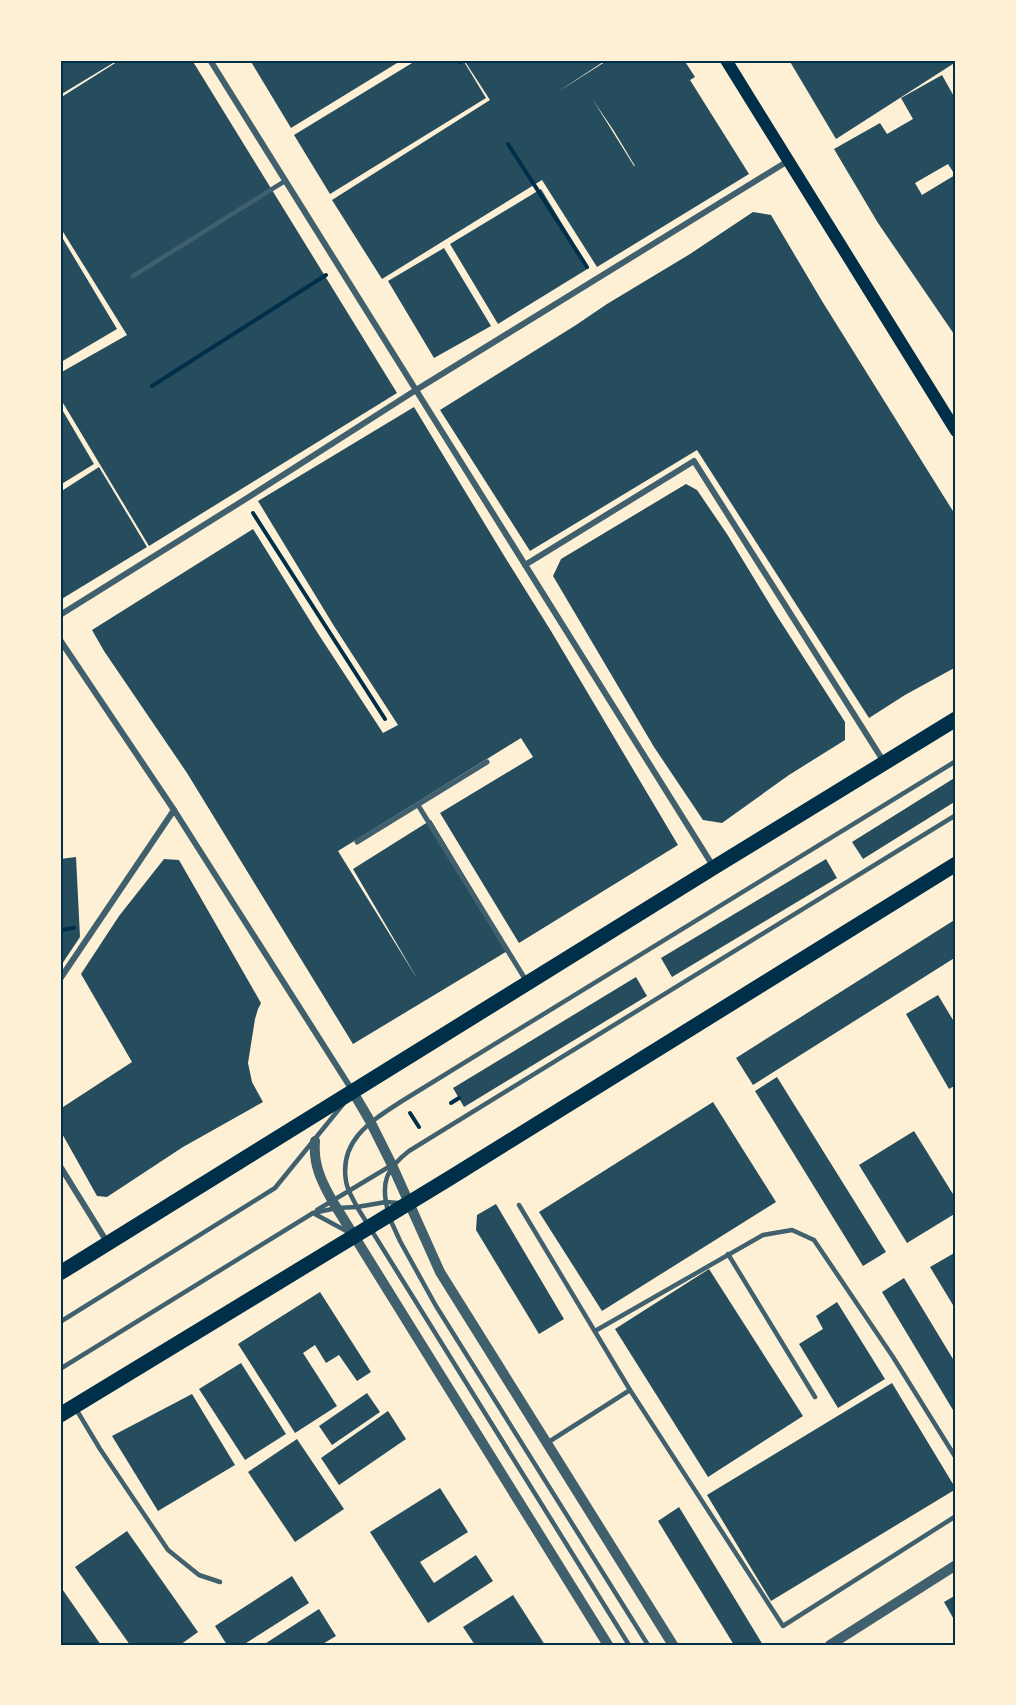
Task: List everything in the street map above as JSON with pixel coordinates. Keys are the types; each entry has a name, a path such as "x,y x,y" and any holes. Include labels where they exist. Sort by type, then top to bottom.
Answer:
{"main road":[{"path":"726,60 956,431"},
{"path":"60,1274 956,719"},
{"path":"60,1415 368,1226 388,1209 409,1203 956,864"}],"street":[{"path":"210,60 713,868"},
{"path":"60,615 416,390 789,161"},
{"path":"525,565 694,461 884,763"},
{"path":"60,640 174,810 353,1092 392,1165 440,1272 673,1645"},
{"path":"357,842 487,762"},
{"path":"418,805 528,984"},
{"path":"60,979 174,810"},
{"path":"315,1141 315,1164 335,1205 608,1645"},
{"path":"60,1166 108,1244"},
{"path":"830,1645 956,1565"}],"lane":[{"path":"133,276 285,181"},
{"path":"628,1645 357,1207 346,1182 349,1149 370,1121 956,761"},
{"path":"60,1369 312,1213 335,1205 349,1192 392,1165 426,1139 956,815"},
{"path":"60,1322 274,1188 353,1092"},
{"path":"392,1165 387,1175 385,1190 396,1234 431,1296 648,1645"},
{"path":"335,1205 388,1209"},
{"path":"519,1205 630,1390 783,1626 956,1516"},
{"path":"312,1213 353,1235"},
{"path":"595,1331 763,1235 792,1230 814,1240 893,1357 956,1458"},
{"path":"728,1254 815,1397"},
{"path":"547,1443 630,1390"},
{"path":"74,1406 168,1550 200,1575 220,1582"}],"path":[{"path":"508,144 595,280"},
{"path":"152,386 339,267"},
{"path":"244,500 385,719"},
{"path":"409,1112 424,1135"}],"building":[{"path":"60,60 118,60 60,95"},
{"path":"120,60 192,60 397,393 149,546 60,398 60,373 127,335 60,227 60,98"},
{"path":"250,60 402,60 291,128"},
{"path":"417,60 463,60 486,98 330,194 294,135"},
{"path":"464,60 606,60 556,93 608,60 684,60 695,77 690,80 749,174 597,267 542,180 382,279 332,200 490,100","holes":["593,100 614,131 635,166"]},
{"path":"789,60 956,60 956,62 836,139"},
{"path":"942,75 956,100 956,337 878,223 834,149 880,123 887,134 913,119 901,98","holes":["948,164 955,175 922,195 915,183"]},
{"path":"541,189 589,268 498,324 450,244"},
{"path":"753,212 771,215 956,516 956,667 869,718 697,450 530,551 440,410 690,254"},
{"path":"60,234 117,329 61,362 60,360"},
{"path":"444,248 491,326 434,358 388,281"},
{"path":"60,406 94,464 60,485"},
{"path":"414,407 678,845 519,943 440,813 533,757 521,738 338,851 418,980 353,869 431,820 509,950 353,1044 187,773 92,630 253,529 383,733 398,725 334,626 258,501"},
{"path":"99,467 147,547 60,600 60,492"},
{"path":"686,484 697,490 727,534 845,722 845,740 789,775 722,823 703,820 654,747 553,576 561,559"},
{"path":"956,777 956,801 863,859 852,842"},
{"path":"76,857 80,937 60,967 60,859"},
{"path":"164,859 179,860 261,1003 255,1019 248,1063 252,1082 263,1102 183,1147 107,1197 97,1196 60,1130 60,1109 132,1062 81,974 119,916"},
{"path":"826,859 837,878 672,977 661,958"},
{"path":"956,919 956,957 753,1085 736,1058"},
{"path":"636,977 647,996 464,1107 453,1088"},
{"path":"938,995 956,1025 956,1085 949,1089 906,1014"},
{"path":"777,1077 886,1252 863,1266 755,1091"},
{"path":"713,1102 776,1202 602,1311 539,1212"},
{"path":"914,1131 956,1199 956,1213 907,1243 859,1165"},
{"path":"496,1204 564,1319 539,1334 476,1230 477,1215"},
{"path":"956,1252 956,1310 930,1267"},
{"path":"709,1269 803,1416 708,1477 615,1329"},
{"path":"904,1278 956,1364 956,1415 882,1292"},
{"path":"320,1292 371,1372 357,1381 339,1355 326,1363 315,1345 303,1353 337,1406 295,1433 238,1344"},
{"path":"837,1302 885,1379 838,1408 799,1344 823,1329 816,1316"},
{"path":"241,1363 286,1434 245,1460 199,1389"},
{"path":"892,1383 956,1489 771,1601 707,1495"},
{"path":"367,1393 380,1412 332,1445 319,1426"},
{"path":"192,1394 235,1465 158,1511 112,1436"},
{"path":"388,1411 406,1439 339,1485 321,1458"},
{"path":"297,1439 344,1509 295,1542 248,1472"},
{"path":"440,1488 468,1532 420,1562 434,1583 476,1555 493,1581 428,1623 370,1532"},
{"path":"679,1507 763,1645 734,1645 658,1521"},
{"path":"127,1531 198,1632 180,1645 130,1645 75,1567"},
{"path":"292,1576 309,1603 243,1645 227,1645 215,1626"},
{"path":"60,1586 101,1645 60,1645"},
{"path":"513,1595 545,1645 475,1645 463,1627"},
{"path":"956,1595 956,1623 944,1602"},
{"path":"319,1609 336,1636 321,1645 263,1645"}]}
